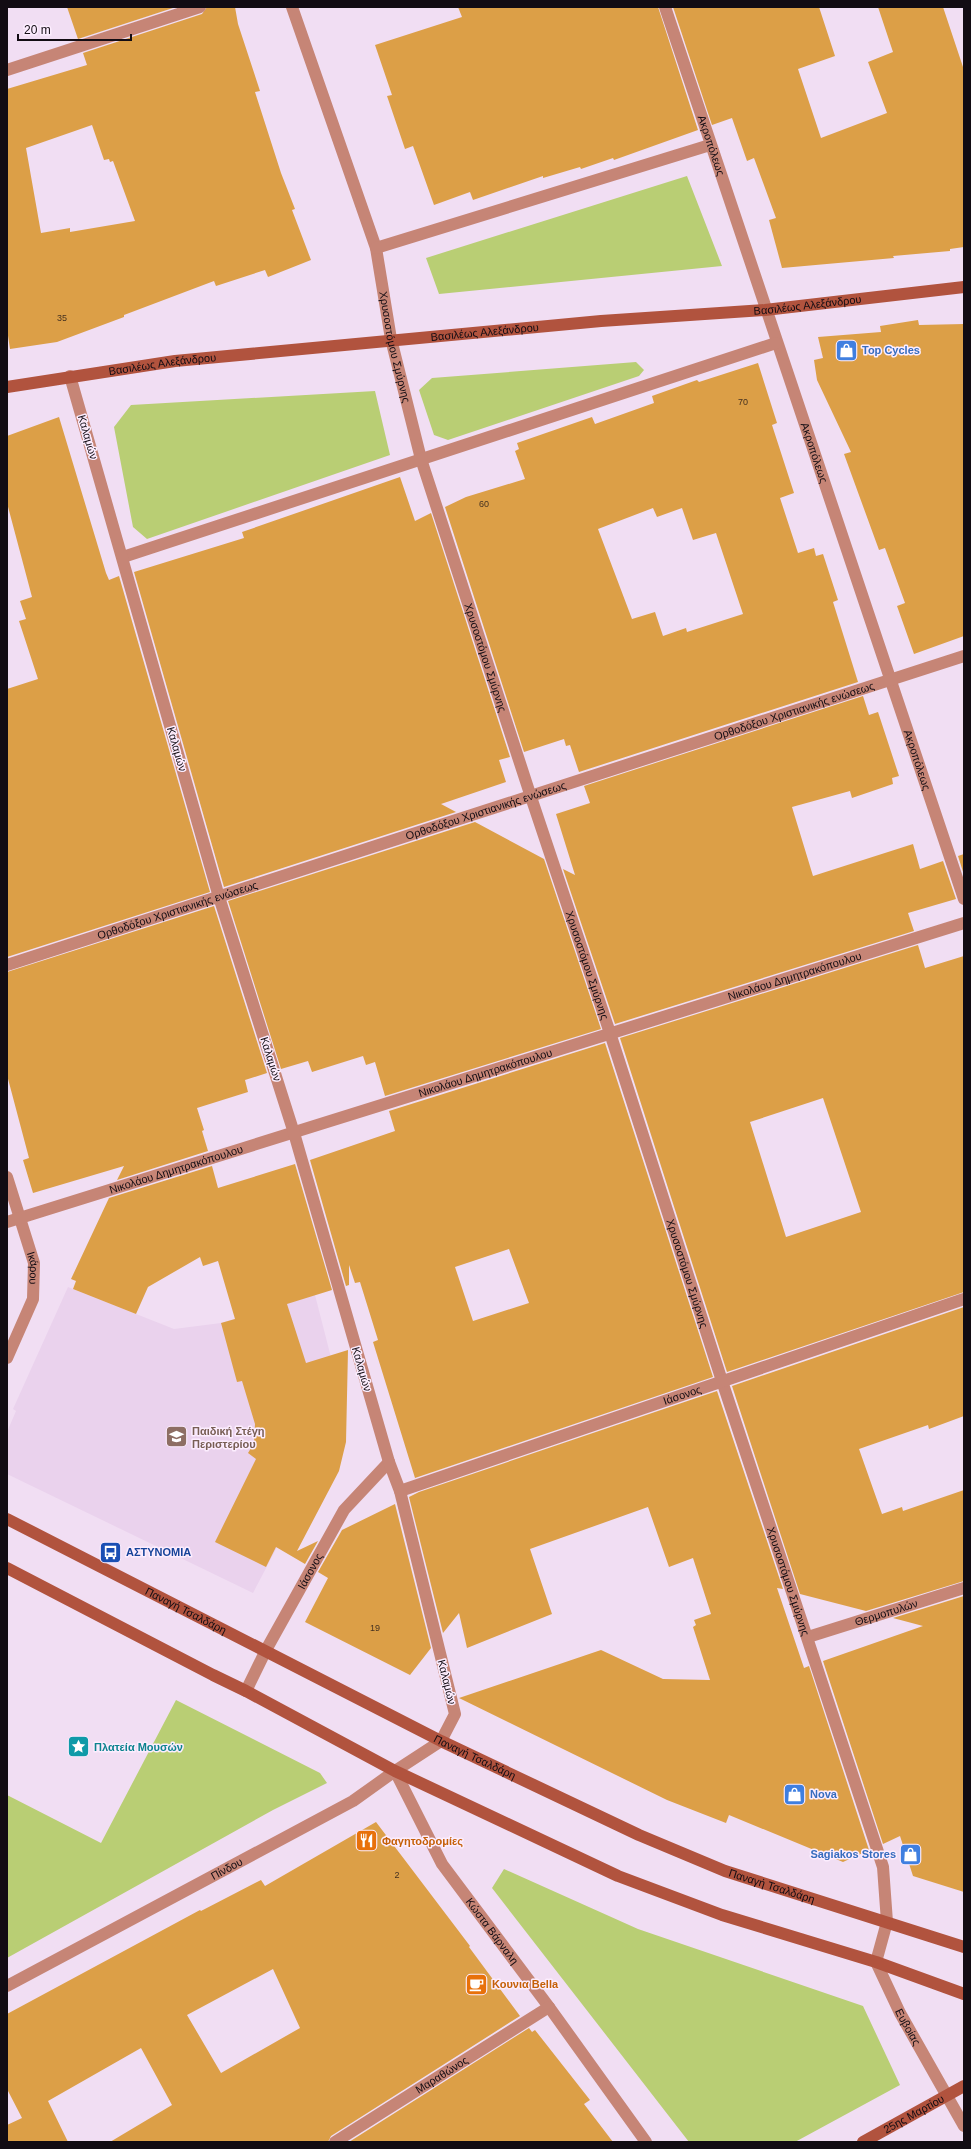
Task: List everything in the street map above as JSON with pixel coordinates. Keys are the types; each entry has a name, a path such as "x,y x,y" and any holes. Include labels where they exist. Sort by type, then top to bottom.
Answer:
{"main road":[{"name":"Βασιλέως Αλεξάνδρου","path":"7,387 70,376 175,361 602,321 765,310 964,287"},
{"name":"Παναγή Τσαλδάρη","path":"7,1519 266,1650 441,1741 679,1852 725,1871 964,1947"},
{"path":"7,1568 246,1691 395,1771 618,1876 722,1914 876,1962 964,1994"},
{"name":"25ης Μαρτίου","path":"863,2142 964,2086"}],"street":[{"path":"7,70 200,7"},
{"name":"Χρυσοστόμου Σμύρνης","path":"292,7 376,248 391,340 421,459 530,796 610,1033 722,1381 884,1867 887,1922"},
{"name":"Ακροπόλεως","path":"665,7 765,310 964,899"},
{"path":"376,248 710,145"},
{"path":"123,557 776,342"},
{"name":"Καλαμών","path":"70,376 219,897 294,1133 389,1462 400,1491 455,1714 441,1741"},
{"name":"Ορθοδόξου Χριστιανικής ενώσεως","path":"7,966 964,656"},
{"name":"Νικολάου Δημητρακόπουλου","path":"7,1222 964,923"},
{"name":"Ικάρου","path":"7,1177 34,1263 33,1299 7,1358"},
{"name":"Ιάσονος","path":"400,1491 964,1299"},
{"name":"Ιάσονος","path":"246,1691 266,1650 344,1510 389,1462"},
{"name":"Θερμοπυλών","path":"808,1637 964,1588"},
{"name":"Πίνδου","path":"7,1986 353,1801 441,1741"},
{"name":"Κώστα Βάρναλη","path":"395,1771 442,1864 549,2007 646,2142"},
{"path":"876,1962 887,1922"},
{"name":"Ευβοίας","path":"876,1962 900,2013 964,2126"},
{"name":"Μαραθώνος","path":"335,2142 549,2007"}],"shaded area":[{"name":"Παιδική Στέγη Περιστερίου","path":"68,1287 174,1329 221,1323 315,1295 346,1416 253,1593 7,1474 7,1432 16,1411 13,1409"}],"green space":[{"path":"687,176 722,266 439,294 426,258"},
{"path":"636,362 644,370 639,376 448,440 434,435 419,390 432,378"},
{"path":"375,391 390,455 147,539 133,527 114,427 131,405"},
{"path":"176,1700 320,1773 327,1783 273,1810 7,1958 7,1795 101,1843"},
{"path":"504,1869 638,1929 863,2006 900,2085 795,2142 689,2142 492,1888"}],"building":[{"path":"67,7 176,7 78,39"},
{"path":"207,7 235,7 238,24 260,91 255,92 281,173 295,209 292,210 311,260 268,277 265,270 216,286 214,281 57,342 10,349 7,329 7,89 87,65 83,53 202,14","holes":["92,125 104,160 109,159 110,162 113,161 135,221 70,232 70,228 41,233 26,148"]},
{"path":"458,7 658,7 698,130 614,160 613,158 581,169 580,167 543,178 543,176 473,200 470,192 434,205 413,146 405,149 387,96 392,95 375,45 462,17"},
{"path":"673,7 819,7 835,56 798,69 821,138 887,113 868,62 893,52 878,7 943,7 964,70 964,247 950,249 950,251 893,256 894,258 782,268 769,220 776,218 754,158 747,161 732,118 712,125"},
{"path":"918,320 919,325 964,324 964,636 914,654 897,606 905,603 885,548 879,550 844,454 851,452 817,380 814,360 823,358 818,337 881,332 880,326"},
{"path":"758,363 777,423 772,425 794,493 780,498 798,553 814,548 816,556 823,554 838,600 833,602 858,682 579,772 570,745 566,746 564,739 524,752 445,507 466,497 525,479 515,451 519,449 517,443 592,417 595,424 654,403 652,396 697,380 699,382","holes":["653,508 657,517 682,508 693,540 716,533 743,614 687,632 686,628 663,636 655,612 632,619 598,529"]},
{"path":"59,417 106,573 109,580 119,576 210,892 7,957 7,689 38,679 19,621 26,619 20,601 32,597 7,503 7,436"},
{"path":"400,477 415,521 431,513 510,757 499,760 506,782 441,804 456,812 224,887 134,572 244,538 242,532"},
{"path":"863,696 869,715 878,712 899,776 892,778 893,784 852,798 850,791 792,807 813,876 913,844 920,869 943,861 956,899 908,913 914,931 615,1024 563,869 575,875 556,814 590,803 584,786"},
{"path":"475,822 544,859 601,1029 385,1096 375,1062 366,1065 363,1056 312,1072 308,1061 281,1069 228,901"},
{"path":"964,854 964,875 958,856"},
{"path":"214,906 267,1073 245,1080 248,1092 197,1108 204,1130 202,1131 208,1151 117,1180 124,1166 33,1193 23,1160 29,1158 7,1075 7,972"},
{"path":"918,945 925,968 964,956 964,1292 727,1372 620,1038","holes":["823,1098 861,1212 786,1237 750,1122"]},
{"path":"605,1043 713,1377 415,1478 373,1342 378,1340 360,1282 355,1283 349,1265 349,1285 346,1286 310,1160 395,1131 389,1111","holes":["509,1249 529,1303 473,1321 455,1267"]},
{"path":"295,1164 332,1290 287,1304 306,1363 348,1350 346,1442 339,1471 297,1551 318,1541 305,1564 276,1547 266,1567 215,1542 256,1459 248,1453 254,1443 255,1424 242,1381 237,1382 221,1323 235,1319 218,1261 203,1266 200,1257 148,1287 136,1314 73,1289 76,1281 71,1279 109,1198 212,1166 218,1188"},
{"path":"964,1307 964,1416 929,1429 928,1425 859,1449 882,1514 902,1507 903,1511 964,1490 964,1581 866,1611 800,1594 732,1386"},
{"path":"717,1391 783,1589 777,1588 804,1668 809,1666 869,1850 843,1862 729,1815 726,1823 667,1800 459,1698 601,1650 663,1679 710,1680 693,1627 696,1625 694,1620 711,1614 693,1558 669,1567 648,1507 530,1549 552,1614 467,1648 459,1613 443,1633 409,1497 419,1492"},
{"path":"395,1504 431,1648 410,1675 305,1622 328,1578 318,1572 342,1530"},
{"path":"964,1596 964,1892 913,1876 900,1836 883,1844 823,1661 923,1626 893,1618"},
{"path":"376,1822 470,1946 469,1947 520,2016 331,2136 328,2142 110,2142 172,2105 141,2048 48,2101 68,2142 7,2142 7,2125 22,2118 7,2089 7,2014 200,1910 201,1911 261,1880 265,1886","holes":["273,1969 300,2028 221,2073 187,2015"]},
{"path":"529,2028 532,2032 535,2030 590,2100 584,2104 613,2142 349,2142"}],"place":[{"name":"Top Cycles","path":"847,350"},
{"name":"Παιδική Στέγη Περιστερίου","path":"176,1437"},
{"name":"ΑΣΤΥΝΟΜΙΑ","path":"111,1552"},
{"name":"Πλατεία Μουσών","path":"79,1747"},
{"name":"Nova","path":"795,1794"},
{"name":"Φαγητοδρομίες","path":"366,1841"},
{"name":"Sagiakos Stores","path":"911,1854"},
{"name":"Κουνια Bella","path":"476,1984"}]}
